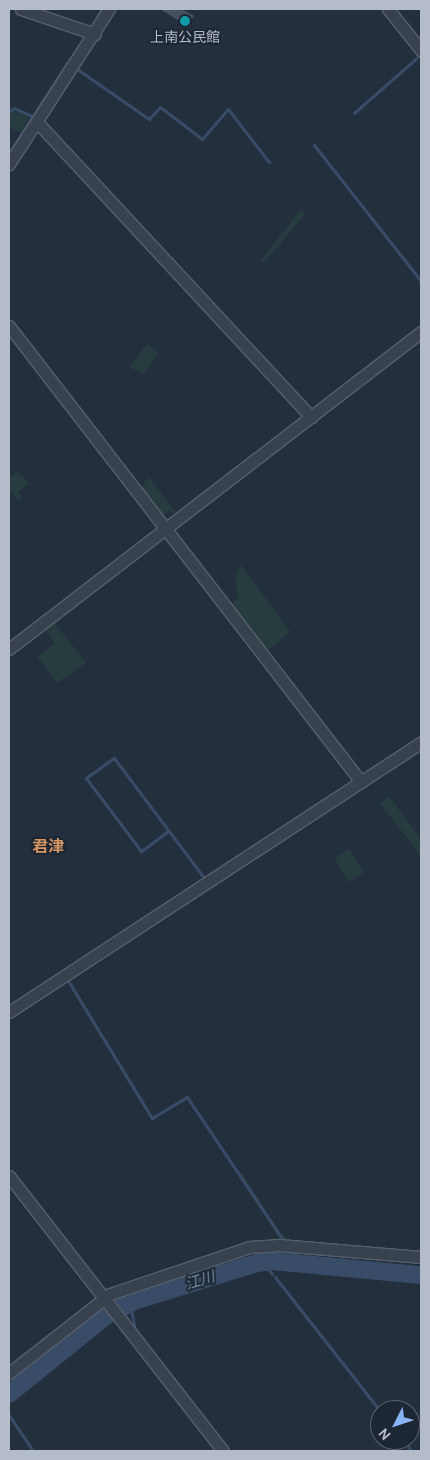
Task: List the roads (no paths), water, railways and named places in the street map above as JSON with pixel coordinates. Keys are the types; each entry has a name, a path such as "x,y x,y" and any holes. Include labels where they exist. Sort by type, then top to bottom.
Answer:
{"street":[{"path":"21,9 95,34"},
{"path":"9,164 95,34 109,9"},
{"path":"388,9 421,50"},
{"path":"37,122 309,414"},
{"path":"9,326 165,525 359,779"},
{"path":"9,649 309,414 421,332"},
{"path":"9,1012 359,779 421,742"},
{"path":"9,1176 223,1451"},
{"path":"9,1373 106,1300 129,1286 262,1244 421,1257"}],"waterway":[{"path":"98,15 102,9"},
{"path":"354,113 420,55"},
{"path":"9,153 67,63"},
{"path":"77,69 149,119 160,107 202,139 228,109 269,162"},
{"path":"9,111 14,108 32,116"},
{"path":"314,145 421,281"},
{"path":"168,831 141,851 86,778 114,758 204,878"},
{"path":"67,979 152,1118 187,1097 283,1240"},
{"path":"289,1250 299,1264"},
{"name":"江川","path":"9,1394 107,1315 134,1301 257,1263 272,1261 421,1275"},
{"path":"263,1262 272,1274"},
{"path":"275,1277 371,1400"},
{"path":"130,1304 135,1330"},
{"path":"9,1415 33,1451"}],"place":[{"name":"上南公民館","path":"185,21"}],"district":[{"name":"君津","path":"48,847"}]}
